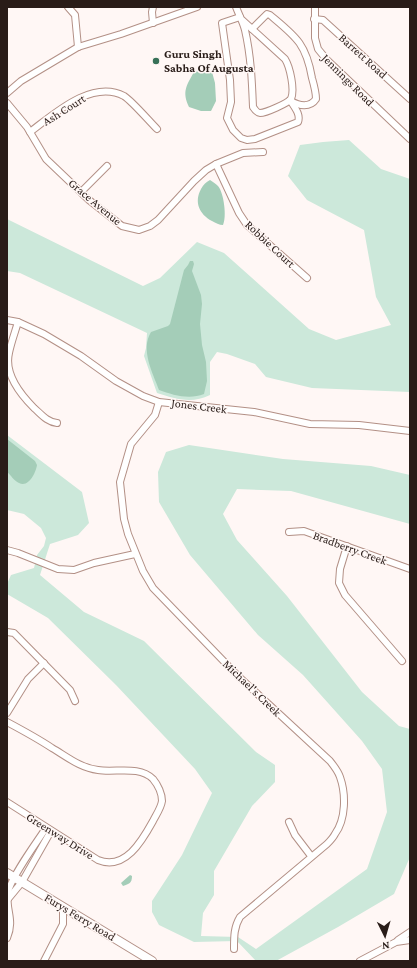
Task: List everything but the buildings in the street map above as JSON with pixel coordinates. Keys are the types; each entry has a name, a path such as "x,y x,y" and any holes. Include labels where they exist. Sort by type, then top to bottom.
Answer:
{"main road":[{"name":"Furys Ferry Road","path":"10,875 152,961"}],"street":[{"path":"68,7 75,15 78,47"},
{"path":"153,7 153,23"},
{"path":"7,93 21,81 78,47 197,7"},
{"path":"236,7 240,18 245,30 251,68 253,107 257,112 261,113 285,104 290,100 293,94 289,65 285,59 240,18"},
{"name":"Jennings Road","path":"315,7 315,38 318,49 327,60 410,139"},
{"path":"252,29 267,14 270,14 300,42 304,49 310,62 316,99 312,104 308,105 301,105 290,100"},
{"path":"240,18 222,23 230,80 231,102 227,118 230,126 241,138 247,140 255,139 298,122 300,118 290,100"},
{"name":"Barrett Road","path":"314,19 323,20 410,99"},
{"name":"Ash Court","path":"30,132 78,99 93,92 110,92 124,97 157,129"},
{"name":"Grace Avenue","path":"7,103 30,132 46,160 81,192 122,226 139,230 150,226 158,220 206,170 216,164 243,154 263,152"},
{"name":"Robbie Court","path":"216,164 239,213 247,224 307,278"},
{"path":"81,192 107,166"},
{"name":"Jones Creek","path":"7,320 18,322 44,334 69,348 116,381 159,402 254,412 310,424 359,425 410,431"},
{"path":"18,322 8,354 9,369 12,380 29,403 49,422 57,423"},
{"name":"Michael's Creek","path":"159,402 156,415 131,444 120,482 124,519 135,554 143,571 154,588 238,676 330,761 340,775 343,788 344,801 336,834 327,844 240,917 234,932 234,949"},
{"name":"Bradberry Creek","path":"289,532 304,531 410,570"},
{"path":"347,546 340,568 339,583 345,595 402,660"},
{"path":"7,550 58,569 74,570 94,563 135,554"},
{"path":"7,632 14,633 44,662 70,690 75,701"},
{"path":"7,713 28,679 44,662"},
{"name":"Greenway Drive","path":"7,722 25,731 81,765 97,770 138,771 145,774 152,779 161,794 162,802 160,809 145,836 132,853 119,861 104,863 49,830 7,802"},
{"path":"289,822 295,835 311,856"},
{"path":"7,938 11,927 8,906 10,875 49,830"},
{"path":"8,900 22,882 49,830"},
{"path":"44,961 62,924 63,907"},
{"path":"360,961 396,942 410,932"},
{"path":"396,942 410,940"}],"shaded area":[{"path":"202,70 212,72 215,83 216,101 211,111 201,111 189,107 185,93 187,85 194,72"},
{"path":"349,140 381,169 410,179 410,392 312,388 266,377 255,364 217,352 210,362 210,395 203,398 184,400 157,393 144,356 147,333 20,273 7,271 7,219 143,286 160,278 197,242 224,253 309,329 336,340 391,325 376,297 364,230 307,200 288,176 300,145"},
{"path":"210,180 218,186 222,194 225,211 223,225 218,224 204,215 199,207 198,198 201,189"},
{"path":"190,261 193,261 194,264 192,271 201,295 202,304 200,324 202,345 206,362 207,381 204,394 187,397 159,390 151,369 147,354 147,346 151,332 170,324 184,270"},
{"path":"7,435 82,492 89,523 78,535 50,544 40,575 84,612 144,641 256,752 275,765 275,782 252,806 214,871 214,895 203,913 201,936 238,937 256,949 367,869 387,812 382,769 362,741 303,675 258,635 190,555 159,502 158,472 166,452 189,445 283,459 371,466 410,475 410,524 291,491 237,489 223,514 237,540 287,596 362,692 399,726 410,729 410,857 394,894 276,961 256,961 237,941 194,942 159,925 152,912 152,901 182,855 212,793 195,769 116,685 48,618 7,594 7,584 11,575 34,568 37,555 44,546 46,538 41,528 24,514 7,510"},
{"path":"7,439 35,461 37,465 34,475 26,483 23,484 17,482 7,472"},
{"path":"130,875 132,876 131,882 123,886 121,883"}],"place":[{"name":"Guru Singh Sabha Of Augusta","path":"156,61"}]}
